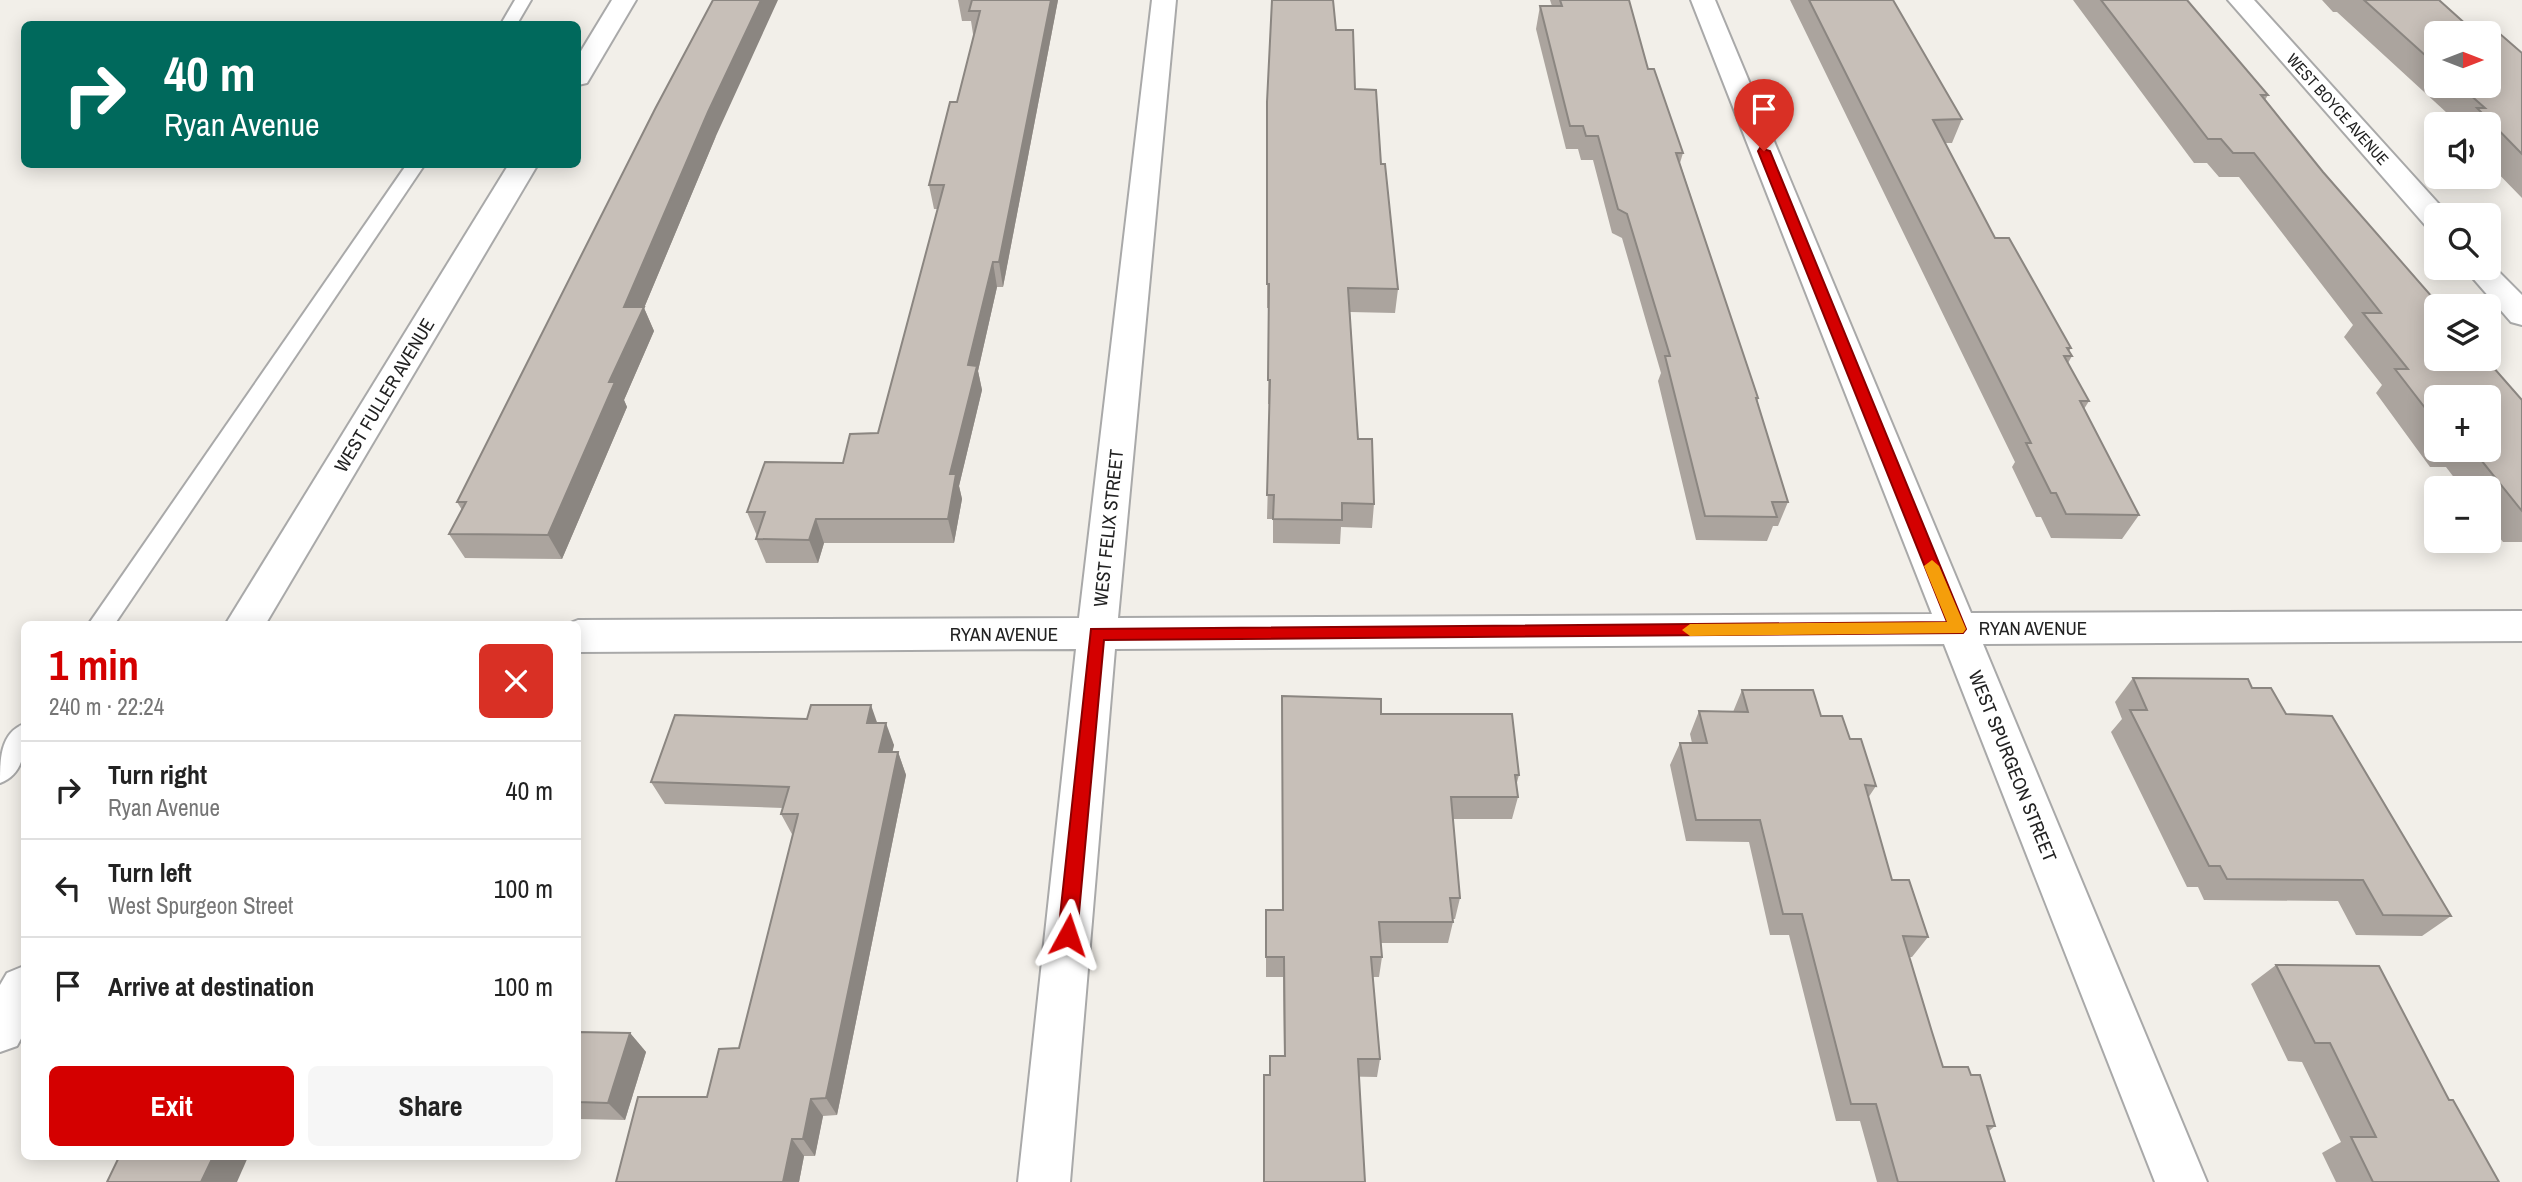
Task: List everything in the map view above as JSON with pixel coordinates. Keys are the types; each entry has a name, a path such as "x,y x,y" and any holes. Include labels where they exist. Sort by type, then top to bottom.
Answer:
{"street":[{"path":"581,72 624,0"},
{"name":"WEST FELIX STREET","path":"1044,1182 1097,633 1164,0"},
{"name":"WEST SPURGEON STREET","path":"1703,0 2181,1182"},
{"name":"WEST BOYCE AVENUE","path":"2240,0 2424,206"},
{"name":"WEST FULLER AVENUE","path":"247,621 522,168"},
{"path":"2491,280 2522,315"},
{"name":"RYAN AVENUE","path":"581,636 2522,626"},
{"path":"0,1029 21,994"}],"lane":[{"path":"511,21 523,0"},
{"path":"103,621 413,168"},
{"path":"0,771 21,740"}],"building":[{"path":"713,0 761,0 708,112 624,307 644,307 609,382 615,382 548,535 449,534 466,502 457,502 655,109"},
{"path":"972,0 1051,0 999,262 993,262 968,365 977,366 950,474 956,474 948,519 816,519 809,540 756,539 765,512 747,512 765,462 843,463 850,434 878,433 944,185 929,185 950,102 957,102 980,11 969,11"},
{"path":"1272,0 1333,0 1336,30 1353,30 1355,89 1376,90 1381,164 1385,164 1398,289 1348,288 1358,439 1372,439 1374,504 1342,503 1342,520 1273,519 1274,495 1267,495 1270,380 1267,102"},
{"path":"1560,0 1629,0 1648,69 1654,69 1683,153 1676,153 1758,398 1788,502 1772,502 1777,517 1705,516 1665,356 1670,356 1627,214 1618,209 1598,136 1586,136 1583,126 1570,126 1540,6 1562,6"},
{"path":"1809,0 1893,0 1962,119 1933,120 1995,238 2009,238 2071,348 2067,348 2072,356 2064,356 2089,401 2080,401 2139,515 2066,514 2056,493 2051,493 2026,443 2031,443"},
{"path":"2101,0 2187,0 2268,95 2261,95 2323,172 2430,294 2424,294 2424,371 2497,371 2522,400 2522,511 2501,485 2501,476 2494,476 2483,462 2501,462 2501,385 2424,385 2424,406 2395,369 2408,369 2363,313 2381,313 2254,153 2233,153 2221,139 2208,139"},
{"path":"2364,0 2439,0 2462,21 2424,21 2424,54"},
{"path":"2501,35 2522,53 2522,154 2501,133 2501,112 2481,112 2477,108 2485,108 2474,98 2501,98"},
{"path":"2133,678 2248,679 2252,688 2271,688 2286,714 2332,716 2451,916 2383,915 2363,880 2227,879 2220,866 2209,866 2130,710 2147,710"},
{"path":"1742,690 1813,690 1821,716 1842,716 1850,739 1861,739 1876,786 1865,785 1892,880 1909,880 1928,937 1903,936 1943,1067 1968,1067 1971,1075 1980,1075 1995,1126 1987,1126 2005,1182 1898,1182 1876,1104 1851,1104 1802,914 1783,914 1760,820 1696,820 1680,743 1707,743 1699,711 1748,712"},
{"path":"1282,696 1381,699 1381,714 1512,714 1519,775 1515,775 1518,797 1451,797 1460,898 1450,898 1453,922 1379,922 1382,957 1371,957 1380,1059 1358,1059 1365,1182 1264,1182 1264,1075 1270,1075 1270,1056 1285,1056 1284,957 1266,957 1266,910 1283,910"},
{"path":"811,705 871,705 867,723 886,723 879,752 898,752 826,1098 811,1099 803,1139 792,1139 783,1182 616,1182 638,1097 707,1097 719,1049 739,1048 798,814 781,814 789,787 651,782 675,715 807,719"},
{"path":"2276,965 2379,966 2449,1100 2453,1100 2499,1182 2373,1182 2351,1137 2376,1137 2330,1043 2315,1043"},
{"path":"581,1032 630,1033 608,1103 581,1102"},
{"path":"118,1160 212,1160 201,1182 107,1182"}],"slow traffic":[{"path":"1690,630 1957,629 1932,566"}],"route":[{"path":"1068,935 1097,633 1957,629 1764,151"}]}
